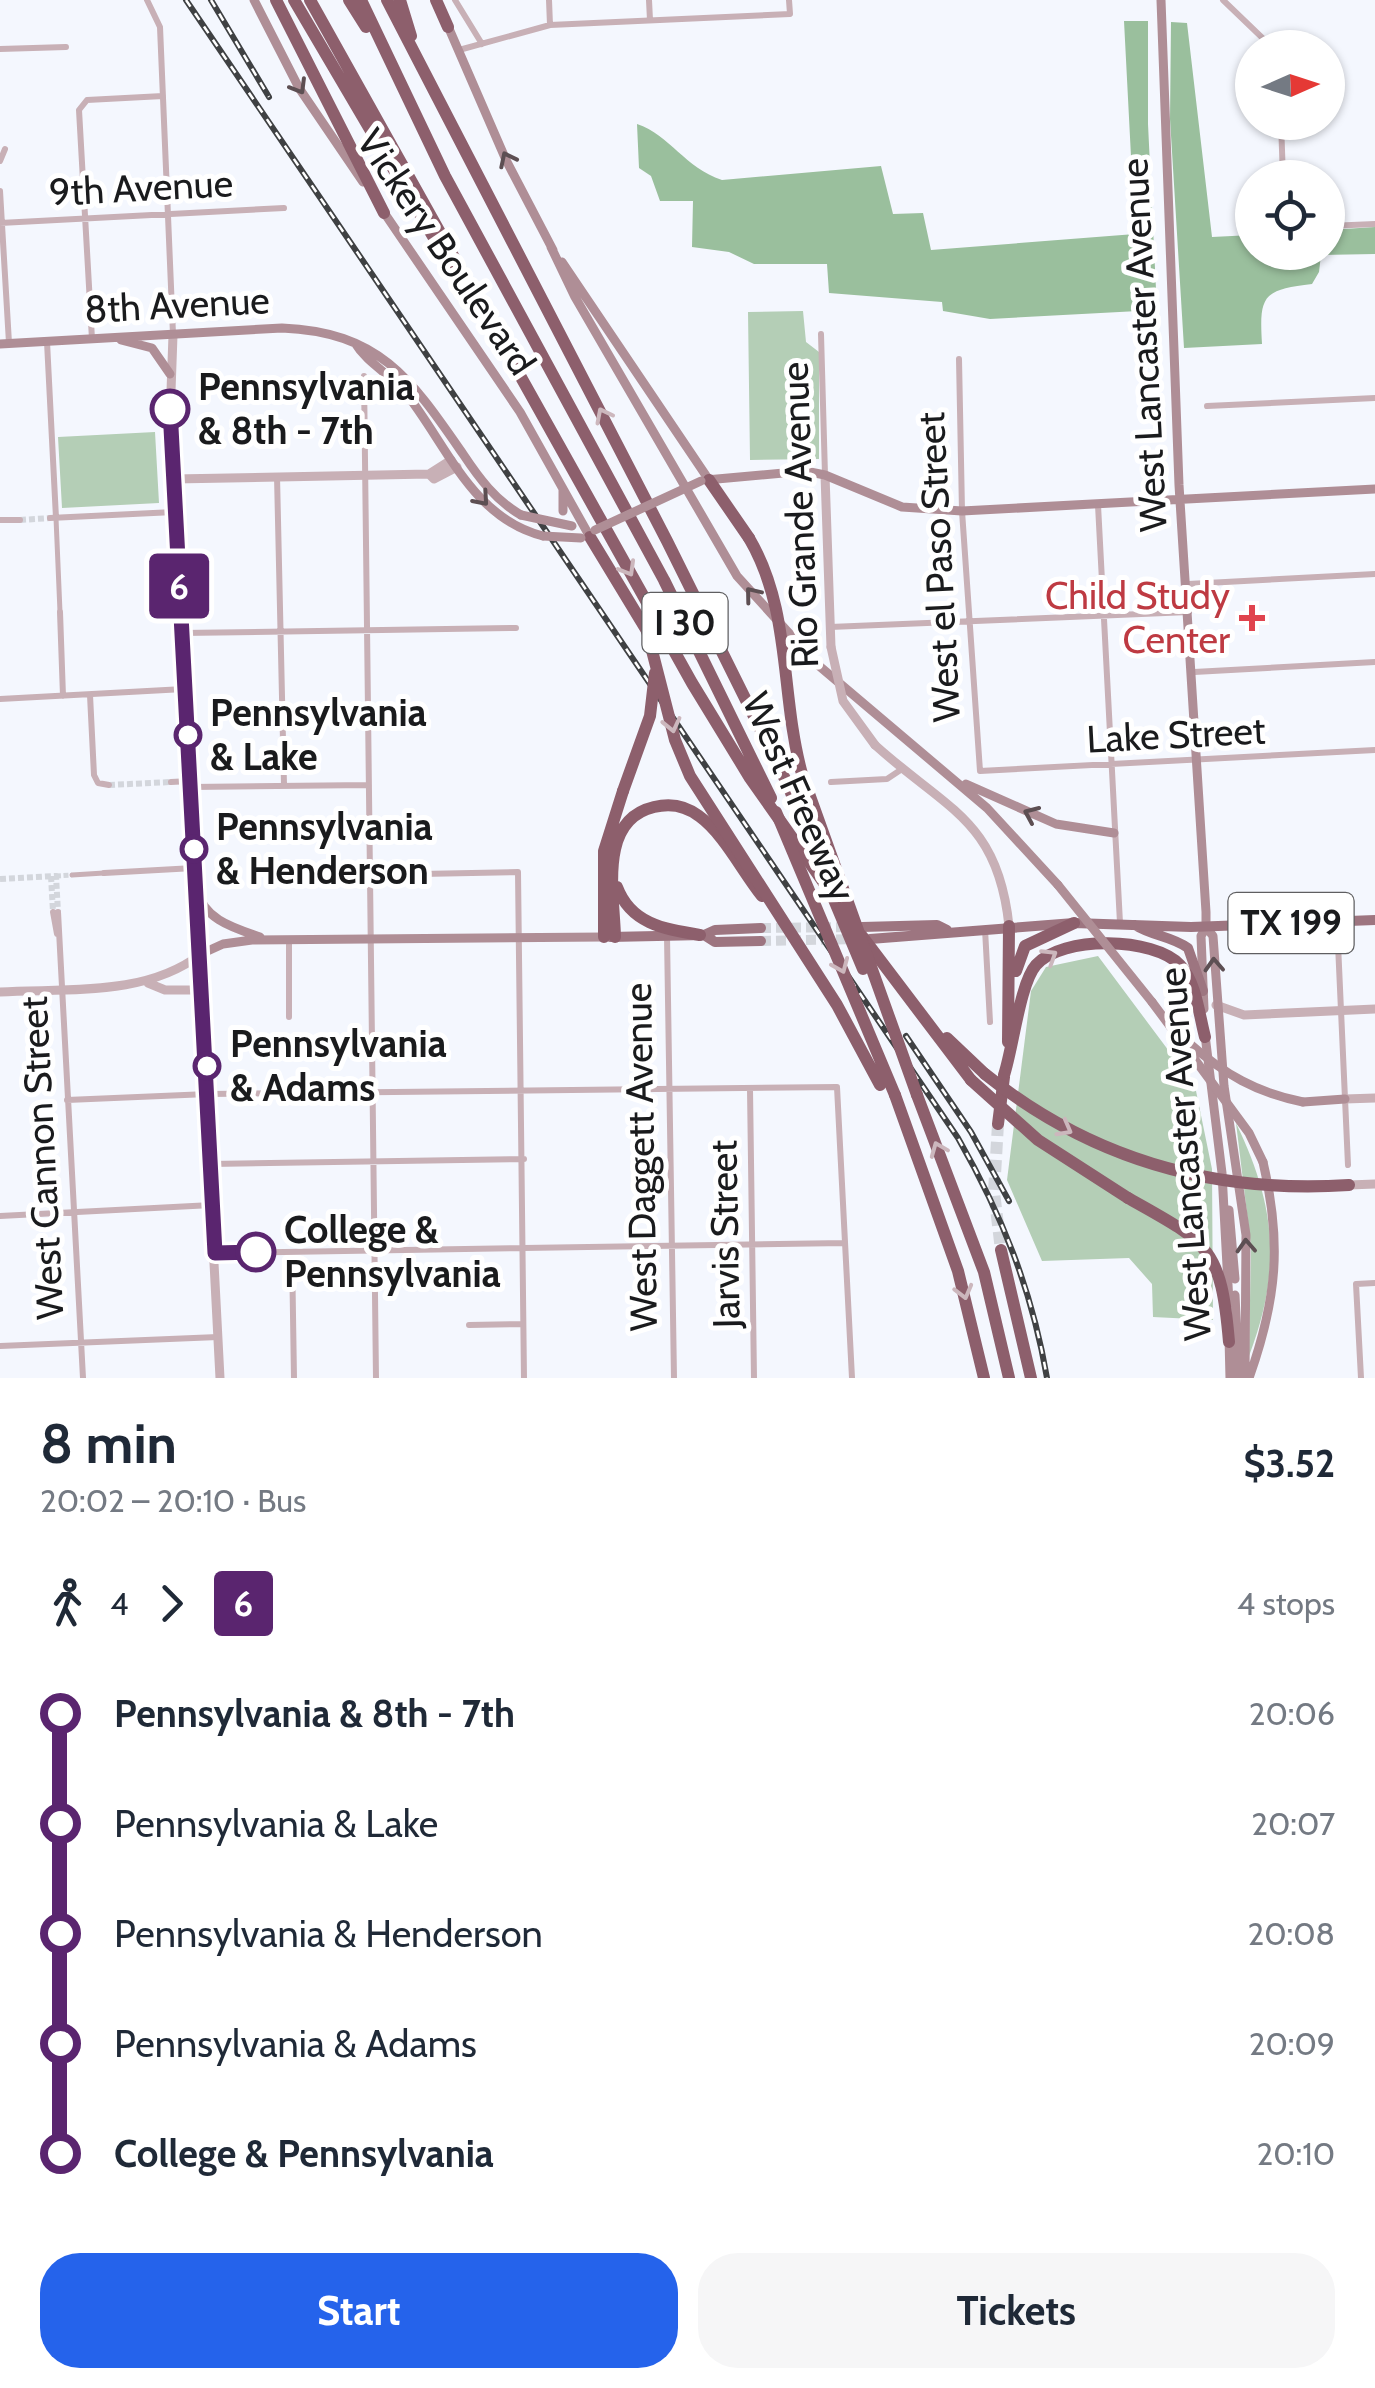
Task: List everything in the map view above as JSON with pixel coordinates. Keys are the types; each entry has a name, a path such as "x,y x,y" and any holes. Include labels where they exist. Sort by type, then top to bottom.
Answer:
{"highway":[{"path":"276,0 384,213"},
{"path":"294,0 429,234 547,422"},
{"path":"310,0 724,738 846,916 971,1080 1030,1134 1187,1232 1209,1252 1223,1284 1229,1342"},
{"path":"349,0 393,72"},
{"name":"West Freeway","path":"361,0 393,72 664,580 776,812 938,1208 984,1378"},
{"name":"West Freeway","path":"386,0 676,559 788,785 960,1202 984,1272 1010,1378"},
{"path":"400,0 414,49"},
{"path":"437,0 448,27"},
{"path":"705,480 749,538 778,610 790,720 802,774 917,1096"},
{"path":"584,531 647,632 690,776 837,1005 938,1208"},
{"path":"610,937 604,851 655,696 647,632"},
{"path":"610,937 615,846 624,825 640,812 660,806 681,807 702,818 783,921"},
{"path":"614,875 624,903 639,918 702,935"},
{"path":"998,1124 1012,998 1022,950 1074,922"},
{"path":"1009,926 1012,998"},
{"path":"1004,1075 1029,976 1045,956 1068,946 1145,947 1170,956 1189,978 1205,1037"},
{"path":"917,1008 985,1074 1053,1122 1144,1164 1248,1186 1350,1185"},
{"path":"1001,1250 1030,1378"}],"main road":[{"name":"Vickery Boulevard","path":"254,0 299,88 505,389 584,531"},
{"name":"West Lancaster Avenue","path":"1160,0 1180,500 1199,761 1206,926 1201,936 1205,1037 1222,1173 1230,1378"},
{"path":"448,27 575,297 737,576 818,665 987,808 1058,885 1231,1106 1263,1162 1277,1232 1277,1266 1244,1378"},
{"path":"550,246 654,394 705,480"},
{"name":"8th Avenue","path":"4,344 292,328 355,344 379,353 406,376 486,486 520,515 584,531"},
{"path":"114,338 152,348 170,374"},
{"path":"355,344 404,392 493,512 532,533 584,531 705,480 776,472 826,474 902,508 962,511 1375,489"},
{"path":"552,525 563,511 562,486"},
{"path":"952,778 1056,824 1114,833"},
{"path":"197,890 202,905 221,921 268,940"},
{"name":"TX 199","path":"862,927 937,925 947,930 1074,922 1206,926 1375,920"},
{"path":"1134,924 1154,937 1188,948 1203,991"},
{"name":"West Lancaster Avenue","path":"1206,926 1213,936 1216,1005 1246,1235 1244,1378"},
{"name":"TX 199","path":"870,939 938,936 947,930"},
{"path":"200,954 223,944 268,940 702,935 715,942 761,935"},
{"path":"1169,1024 1245,1084 1266,1094 1302,1102 1345,1099"},
{"path":"1222,1173 1231,1223 1244,1378"}],"street":[{"path":"147,0 160,26 173,335 170,374 174,479 220,1378"},
{"path":"455,0 482,44"},
{"path":"549,0 550,25"},
{"path":"648,0 650,20"},
{"path":"459,50 550,25 790,14 789,0"},
{"path":"1223,0 1254,30"},
{"path":"0,49 66,47"},
{"path":"92,339 82,104 163,96"},
{"path":"0,162 5,149"},
{"path":"0,191 4,344"},
{"name":"9th Avenue","path":"1,223 284,208"},
{"path":"1345,225 1375,224"},
{"name":"Rio Grande Avenue","path":"820,334 830,628 832,661 842,701 876,745 986,844 1002,878 1009,926"},
{"path":"47,342 63,696"},
{"name":"West el Paso Street","path":"959,359 962,511 980,771"},
{"path":"364,376 376,1378"},
{"path":"1207,406 1375,398"},
{"path":"174,479 429,474 454,464"},
{"path":"277,476 284,631 284,786"},
{"path":"1098,505 1120,923"},
{"path":"53,518 176,512"},
{"path":"0,520 20,520"},
{"path":"1188,584 1375,574"},
{"path":"830,628 1190,612"},
{"path":"182,633 516,628"},
{"path":"1194,672 1375,662"},
{"path":"0,699 186,689"},
{"path":"90,695 94,767 98,782 109,785"},
{"name":"Lake Street","path":"980,771 1375,750"},
{"path":"831,782 887,779 902,769"},
{"path":"171,782 369,785"},
{"path":"72,875 196,868"},
{"path":"370,876 518,872 524,1378"},
{"name":"West Cannon Street","path":"55,912 83,1378"},
{"path":"1337,921 1348,1165"},
{"path":"984,928 990,1022"},
{"name":"West Daggett Avenue","path":"668,936 674,1378"},
{"path":"289,940 289,1017"},
{"path":"0,992 146,982 173,974 200,954"},
{"path":"146,982 164,990 202,990"},
{"path":"1216,1005 1244,1015"},
{"path":"1220,1034 1229,1022 1244,1015 1375,1009"},
{"path":"66,1100 208,1094 837,1088 852,1378"},
{"name":"Jarvis Street","path":"750,1090 754,1378"},
{"path":"1345,1099 1375,1098"},
{"path":"211,1164 524,1159"},
{"path":"1350,1185 1375,1184"},
{"path":"0,1216 213,1205"},
{"path":"215,1253 845,1243"},
{"path":"292,1252 294,1378"},
{"path":"1362,1378 1356,1284 1375,1283"},
{"path":"469,1324 523,1324"},
{"path":"0,1346 218,1336"}],"green space":[{"path":"1124,21 1148,21 1148,124 1157,310 990,319 943,311 942,302 829,293 827,264 754,264 729,252 692,247 693,201 660,201 651,176 639,168 637,124 659,136 698,168 722,180 881,166 893,214 923,213 931,250 1135,234"},
{"path":"1171,22 1187,23 1212,237 1235,236 1235,270 1319,270 1312,284 1283,289 1268,298 1262,315 1262,344 1184,348 1170,119"},
{"path":"1375,227 1375,254 1345,255 1345,229"},
{"path":"803,311 806,342 819,352 819,459 750,460 748,312"},
{"path":"155,432 159,503 62,508 58,437"},
{"path":"1098,956 1195,1086 1212,1169 1213,1320 1153,1317 1152,1284 1129,1258 1042,1261 1007,1180 1031,991 1046,967"},
{"path":"1236,1123 1260,1182 1270,1238 1267,1295 1249,1356 1251,1246"}],"tunnel":[{"path":"20,520 50,518"},
{"path":"109,785 171,782"},
{"path":"56,876 72,875"},
{"path":"51,876 53,912"},
{"path":"0,879 56,876 58,912"},
{"path":"761,928 851,927"},
{"path":"761,941 855,939"},
{"path":"998,1124 994,1192 1001,1250"}],"railway":[{"path":"186,0 958,1138 1013,1254 1033,1314 1047,1378"},
{"path":"211,0 269,97"},
{"path":"906,1036 971,1132 1009,1201"}],"bus line":[{"name":"6","path":"170,409 215,1253 256,1252"}],"place":[{"name":"Pennsylvania & 8th - 7th","path":"170,409"},
{"name":"Child Study Center","path":"1252,618"},
{"name":"Pennsylvania & Lake","path":"188,735"},
{"name":"Pennsylvania & Henderson","path":"194,849"},
{"name":"Pennsylvania & Adams","path":"207,1066"},
{"name":"College & Pennsylvania","path":"256,1252"}]}
